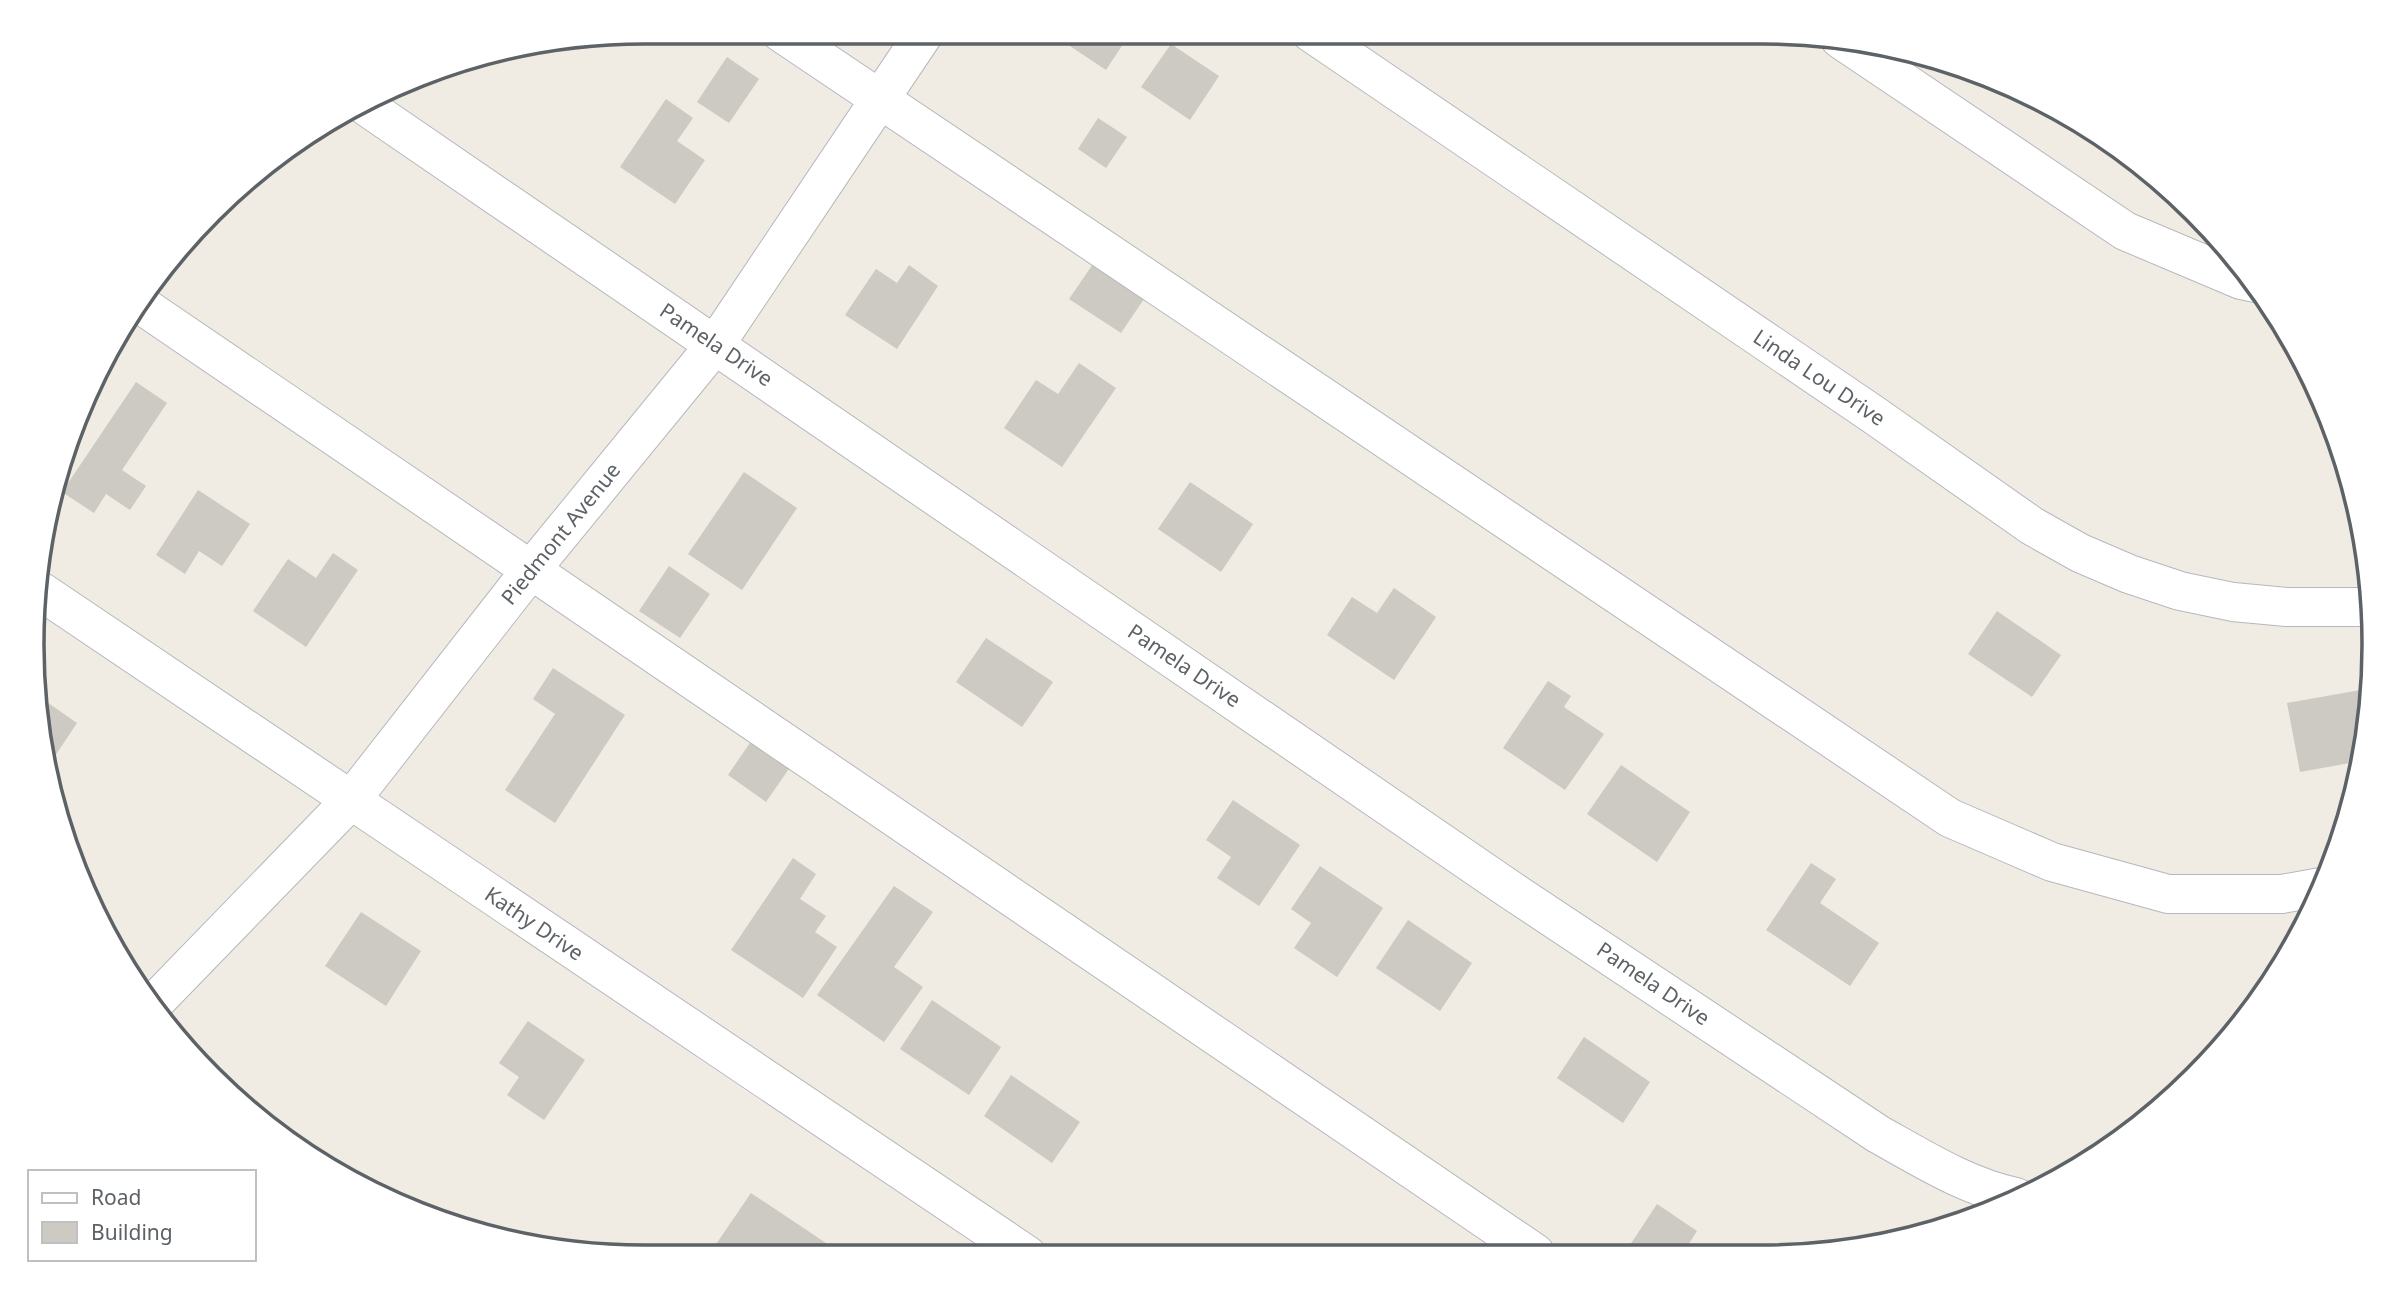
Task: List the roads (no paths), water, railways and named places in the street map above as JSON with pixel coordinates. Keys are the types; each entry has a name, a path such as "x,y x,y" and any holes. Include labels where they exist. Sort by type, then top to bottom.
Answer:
{"street":[{"path":"798,44 1950,818 2052,862 2168,894 2282,894 2310,889"},
{"name":"Piedmont Avenue","path":"159,998 351,800 530,571 715,345 917,44"},
{"name":"Linda Lou Drive","path":"1328,44 1874,415 2032,526 2080,553 2142,579 2180,591 2287,607 2361,607"},
{"path":"1859,52 2124,231 2238,279"},
{"name":"Pamela Drive","path":"371,110 1512,891 1866,1127 1931,1164 2002,1195"},
{"path":"147,309 1523,1245"},
{"name":"Kathy Drive","path":"46,595 1012,1245"}]}
